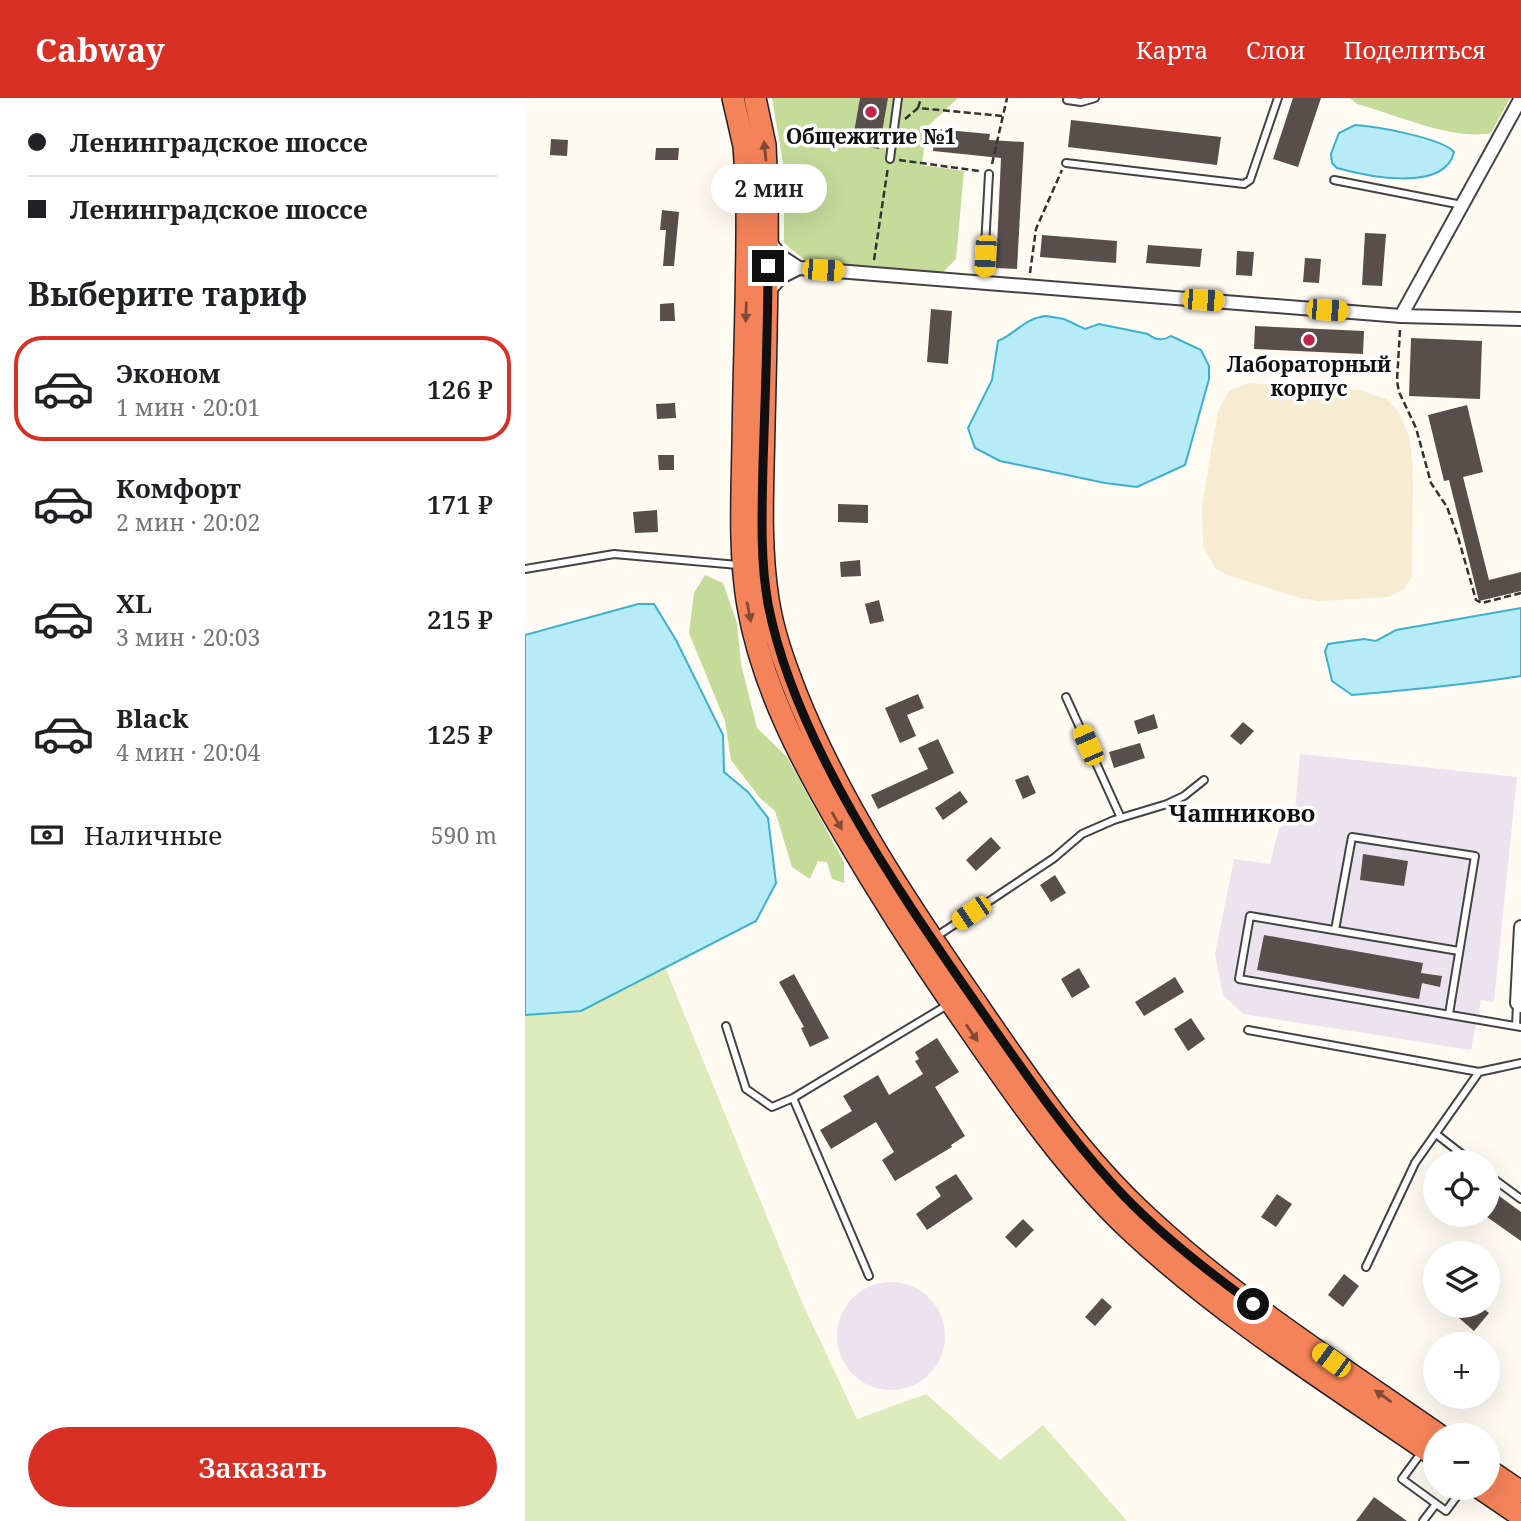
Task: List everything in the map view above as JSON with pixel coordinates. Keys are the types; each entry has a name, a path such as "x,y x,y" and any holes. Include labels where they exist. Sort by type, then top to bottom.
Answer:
{"highway":[{"path":"733,98 744,146 747,190 743,565 748,607 760,655 799,754 871,881 951,1003 1054,1146 1132,1231 1257,1332 1423,1440"},
{"path":"755,98 765,145 768,239 764,552 768,599 776,637 805,714 829,765 889,872 932,939 1045,1100 1091,1159 1129,1200 1237,1292 1423,1439"},
{"path":"1500,1478 1521,1492"},
{"path":"1498,1500 1521,1516"}],"street":[{"path":"1401,316 1521,98"},
{"path":"768,239 782,257 799,268 1401,316 1521,319"},
{"path":"768,292 781,278 799,268"},
{"path":"1519,1005 1521,927"}],"lane":[{"path":"890,159 898,98"},
{"path":"1067,100 1081,102 1095,98"},
{"path":"1066,163 1244,184 1250,180 1277,98"},
{"path":"983,283 989,174"},
{"path":"1334,180 1462,205"},
{"path":"525,569 614,554 743,565"},
{"path":"1066,696 1121,818"},
{"path":"932,939 1055,858 1082,834 1121,818 1167,804 1184,796 1204,780"},
{"path":"1335,930 1352,837 1475,856 1449,1014"},
{"path":"1459,951 1250,916 1239,979 1519,1026 1519,1005"},
{"path":"726,1026 746,1089 772,1107 793,1098 951,1003"},
{"path":"1248,1030 1479,1072 1521,1063"},
{"path":"1366,1268 1415,1163 1479,1072"},
{"path":"793,1098 869,1276"},
{"path":"1436,1134 1457,1150"},
{"path":"1500,1184 1521,1199"},
{"path":"1423,1457 1402,1479 1423,1494"},
{"path":"1432,1500 1446,1511 1454,1500"},
{"path":"1423,1521 1436,1503"}],"path":[{"path":"894,127 918,108 921,98"},
{"path":"872,274 890,159 989,174 1007,98"},
{"path":"918,108 1002,116"},
{"path":"1028,286 1036,229 1066,163"},
{"path":"1401,316 1397,381 1399,392 1416,428 1431,483 1447,507 1476,600 1482,603 1521,593"}],"shaded area":[{"path":"1249,383 1359,390 1386,399 1398,411 1409,436 1413,467 1412,576 1404,589 1389,597 1319,601 1300,598 1227,575 1215,568 1203,546 1202,506 1218,411 1229,391"},
{"path":"1300,754 1517,777 1494,1002 1481,1000 1471,1050 1243,1014 1223,995 1215,954 1234,859 1270,864 1279,828 1294,821"},
{"path":"891,1282 912,1286 929,1298 941,1315 945,1336 941,1357 929,1374 912,1386 891,1390 870,1386 853,1374 841,1357 837,1336 841,1315 853,1298 870,1286"}],"green space":[{"path":"772,98 958,98 926,128 922,165 964,171 956,259 942,273 806,261 784,243 784,169"},
{"path":"1350,98 1510,98 1491,133 1476,134 1424,125 1357,104"},
{"path":"705,575 723,583 737,623 741,664 757,728 787,757 844,862 844,883 832,879 827,862 818,861 810,879 792,867 775,811 760,798 731,760 725,721 689,633 694,593"},
{"path":"665,967 800,1298 857,1419 926,1394 1000,1460 1043,1425 1127,1521 525,1521 525,1015 581,1011"}],"water":[{"path":"1355,125 1423,138 1454,152 1448,165 1436,173 1420,177 1384,177 1337,168 1332,163 1331,154 1339,133"},
{"path":"1046,316 1064,319 1085,329 1099,324 1148,334 1159,339 1171,336 1201,350 1209,366 1209,379 1185,465 1137,487 1000,461 975,448 968,428 992,380 998,341 1026,323"},
{"path":"638,604 654,604 676,640 723,735 724,772 748,792 768,818 776,883 756,921 581,1011 525,1015 525,635"},
{"path":"1521,608 1521,676 1352,695 1332,681 1325,651 1328,644 1364,639 1376,641 1396,630"}],"building":[{"name":"Общежитие №1","path":"860,98 888,98 879,149 852,144"},
{"path":"1293,98 1321,98 1298,167 1273,159"},
{"path":"1071,120 1221,137 1217,165 1068,147"},
{"path":"935,129 990,134 989,140 1024,142 1017,269 996,268 1001,158 933,151"},
{"path":"551,139 568,140 567,156 550,155"},
{"path":"656,148 679,148 678,160 655,160"},
{"path":"662,210 679,212 674,266 663,266 666,230 660,230"},
{"path":"1365,233 1386,234 1382,286 1362,285"},
{"path":"1042,235 1117,241 1116,263 1040,257"},
{"path":"1148,245 1202,249 1200,267 1146,263"},
{"path":"1237,251 1254,252 1252,276 1236,275"},
{"path":"1305,258 1321,259 1319,283 1303,282"},
{"path":"674,303 675,321 660,321 660,304"},
{"path":"931,309 952,311 948,364 927,362"},
{"name":"Лабораторный корпус","path":"1255,326 1364,331 1363,354 1254,349"},
{"path":"1411,338 1482,341 1480,399 1409,396"},
{"path":"675,403 676,418 657,419 656,404"},
{"path":"1467,405 1483,472 1463,477 1489,580 1521,572 1521,591 1479,601 1449,480 1444,481 1428,415"},
{"path":"658,455 674,455 674,470 659,470"},
{"path":"838,504 868,505 868,523 838,522"},
{"path":"657,510 658,532 635,533 633,512"},
{"path":"860,560 861,576 841,577 840,562"},
{"path":"879,600 884,621 870,624 865,604"},
{"path":"918,694 924,708 907,715 916,736 900,743 885,708"},
{"path":"1154,714 1158,728 1138,734 1134,721"},
{"path":"1243,722 1254,731 1241,745 1230,736"},
{"path":"938,739 954,773 878,809 871,795 928,769 918,748"},
{"path":"1140,743 1145,758 1114,768 1109,752"},
{"path":"1028,775 1036,793 1023,799 1015,780"},
{"path":"960,791 968,802 943,820 935,808"},
{"path":"991,837 1001,848 976,871 966,860"},
{"path":"1363,854 1408,861 1404,886 1360,880"},
{"path":"1055,875 1066,893 1051,902 1040,885"},
{"path":"1264,935 1423,963 1421,973 1442,976 1440,987 1422,983 1419,999 1257,970"},
{"path":"1079,968 1090,987 1072,998 1061,979"},
{"path":"794,974 829,1038 810,1047 801,1028 804,1027 779,982"},
{"path":"1175,977 1184,992 1144,1016 1135,1002"},
{"path":"1191,1018 1205,1039 1188,1051 1174,1029"},
{"path":"937,1038 959,1072 935,1087 965,1136 951,1145 952,1147 895,1181 882,1160 894,1152 876,1122 831,1149 820,1130 852,1111 843,1096 878,1075 889,1095 923,1074 915,1061 919,1059 915,1052"},
{"path":"956,1174 973,1199 927,1230 916,1214 941,1196 935,1187"},
{"path":"1277,1194 1292,1204 1276,1227 1261,1217"},
{"path":"1500,1197 1521,1212 1521,1241 1500,1226"},
{"path":"1023,1219 1034,1230 1016,1248 1005,1237"},
{"path":"1344,1274 1359,1286 1343,1307 1328,1295"},
{"path":"1102,1298 1112,1307 1095,1326 1085,1317"},
{"path":"1459,1318 1485,1318 1474,1331"},
{"path":"1374,1497 1407,1521 1356,1521"}],"place":[{"name":"Общежитие №1","path":"871,112"},
{"name":"Лабораторный корпус","path":"1309,340"}],"district":[{"name":"Чашниково","path":"1242,812"}],"route":[{"path":"768,266 762,496 765,578 776,637 817,741 889,872 932,939 1045,1100 1091,1159 1129,1200 1165,1234 1253,1304"}]}
